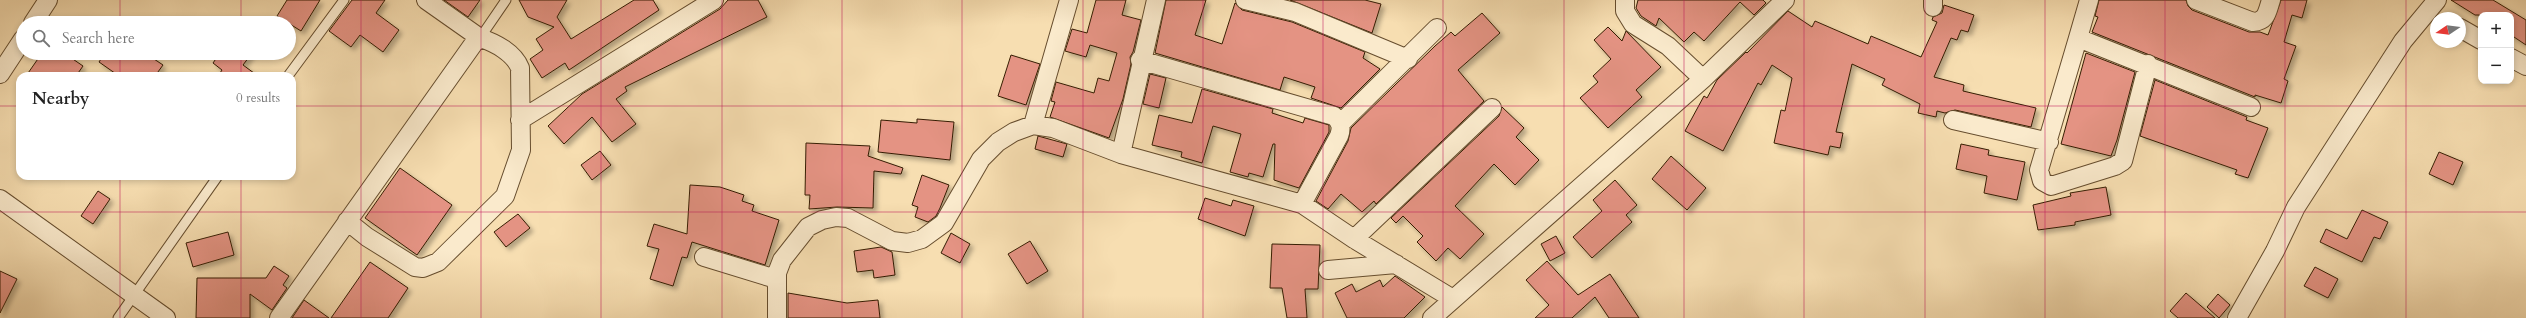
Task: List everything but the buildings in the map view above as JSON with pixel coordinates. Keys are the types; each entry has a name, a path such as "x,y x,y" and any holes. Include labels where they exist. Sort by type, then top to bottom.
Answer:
{"street":[{"path":"38,16 48,0"},
{"path":"347,221 367,237 415,267 423,268 438,262 505,196 521,150 520,68 516,57 480,38 426,0"},
{"path":"520,120 714,0"},
{"path":"1033,125 1069,0"},
{"path":"1121,154 1140,60 1156,0"},
{"path":"1245,0 1295,12 1408,59"},
{"path":"1625,0 1625,11 1633,24 1668,46 1703,79"},
{"path":"1432,318 1703,79 1786,0"},
{"path":"2089,0 2049,142 2039,170 2042,181 2051,186 2115,166 2123,161 2148,64"},
{"path":"2196,0 2253,22 2261,21 2266,16 2271,0"},
{"path":"2236,318 2275,251 2296,207 2403,41 2436,9"},
{"path":"1302,204 1339,136 1340,124 1408,59 1437,28"},
{"path":"2466,31 2478,38"},
{"path":"279,318 474,43 480,38"},
{"path":"2078,38 2148,64 2251,107"},
{"path":"0,74 16,50"},
{"path":"1140,60 1334,116 1340,124"},
{"path":"2514,60 2526,66"},
{"path":"1354,239 1492,108"},
{"path":"1953,120 2049,142"},
{"path":"777,318 776,279 782,260 808,227 822,220 836,217 848,218 892,241 908,243 922,239 944,223 980,159 998,142 1014,132 1033,125 1053,128 1121,154 1302,204 1354,239 1453,299"},
{"path":"0,198 166,318"},
{"path":"704,257 776,279"},
{"path":"1328,270 1396,264"}],"lane":[{"path":"291,72 344,0"},
{"path":"480,38 506,0"},
{"path":"118,318 215,180"}]}
